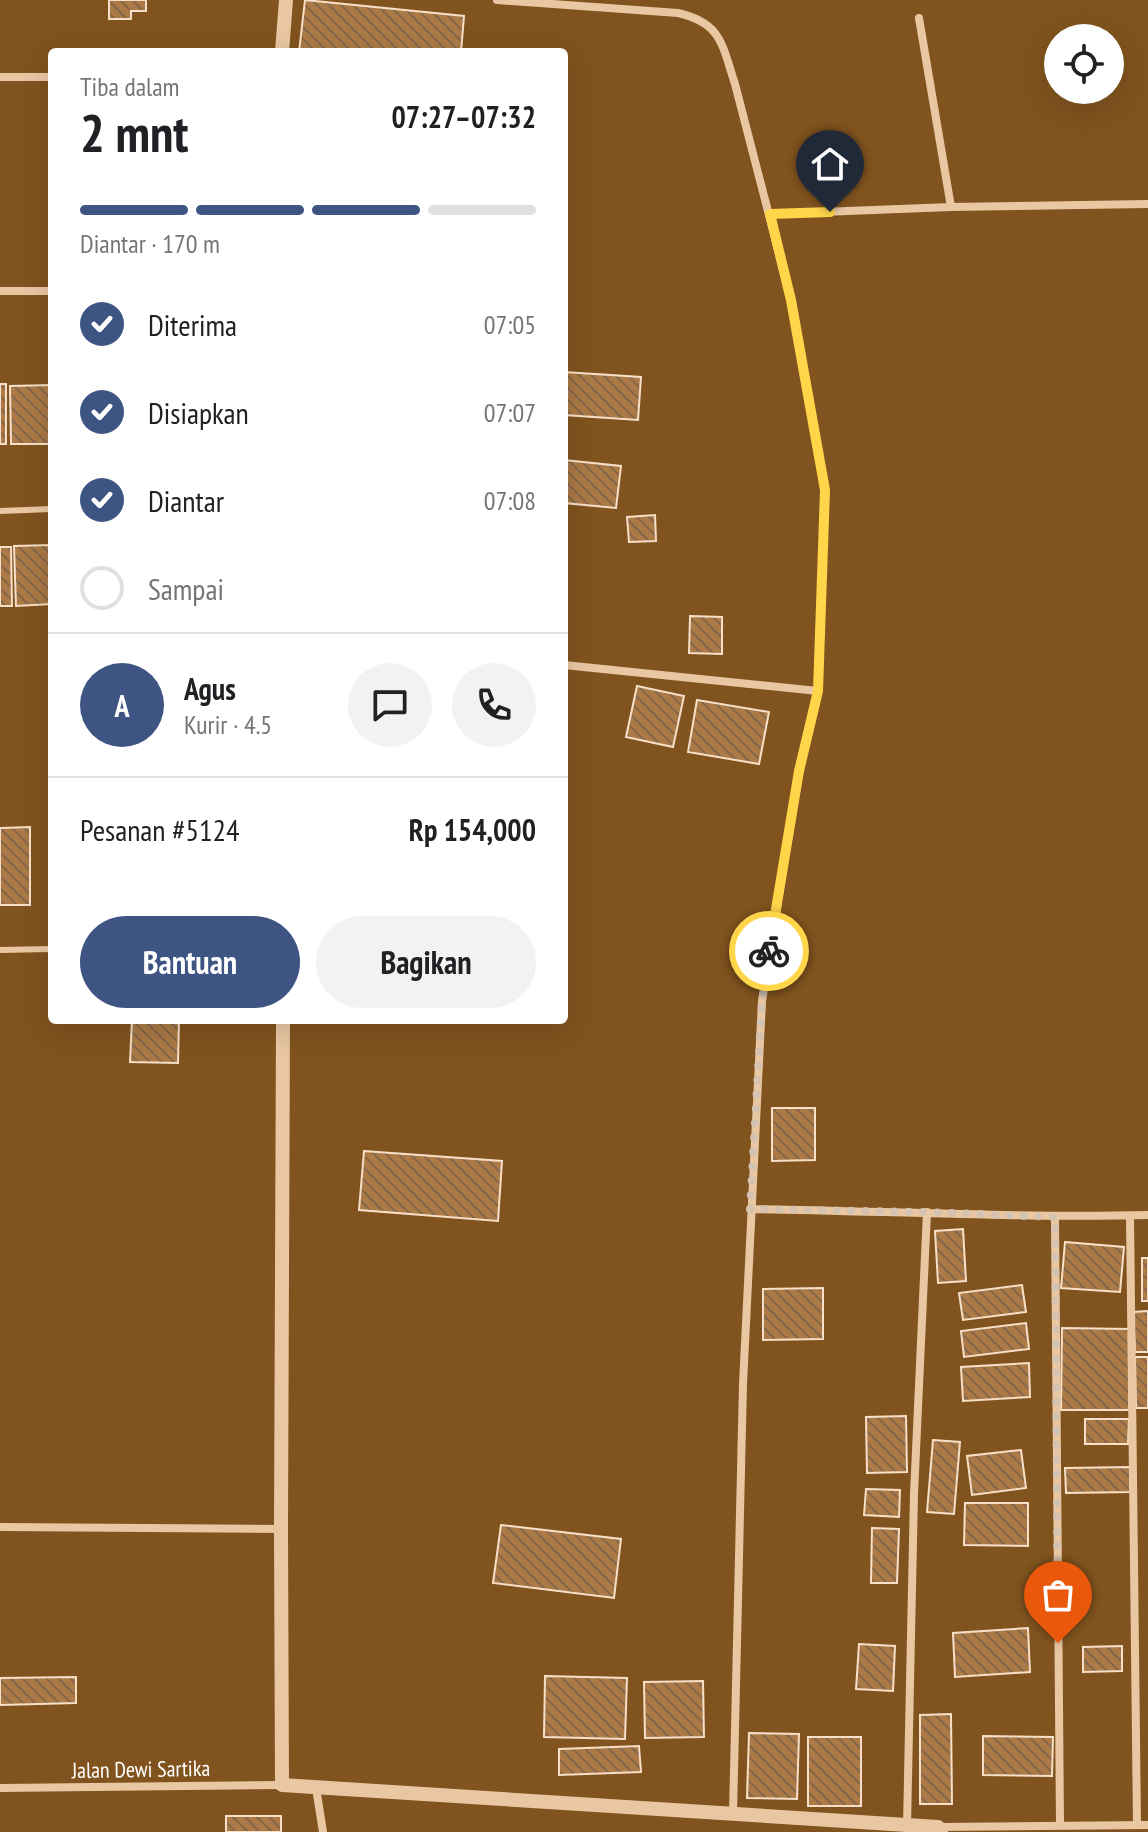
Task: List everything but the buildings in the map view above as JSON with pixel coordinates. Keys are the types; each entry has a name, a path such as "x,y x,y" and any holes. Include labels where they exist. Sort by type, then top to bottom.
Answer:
{"street":[{"path":"282,48 286,0"},
{"path":"497,0 678,13 713,28 725,53 770,214 794,315 825,490 818,691 797,785 762,1001 743,1384 733,1814"},
{"path":"919,18 951,207"},
{"path":"0,77 48,77"},
{"path":"770,214 1148,204"},
{"path":"0,291 48,291"},
{"path":"568,665 818,691"},
{"path":"283,1024 282,1785 907,1825 940,1830 1148,1825"},
{"path":"750,1209 1055,1217 1148,1215"},
{"path":"907,1825 914,1494 927,1212"},
{"path":"1130,1216 1137,1825"},
{"path":"1055,1217 1060,1826"},
{"path":"0,1527 281,1529"},
{"name":"Jalan Dewi Sartika","path":"0,1788 282,1785"},
{"path":"316,1788 323,1832"}],"lane":[{"path":"0,511 48,509"},
{"path":"0,950 48,949"}],"way so far":[{"path":"769,951 762,1001 750,1209 1055,1217 1058,1643"}],"route":[{"path":"769,951 799,771 818,691 825,490 791,300 770,214 830,212"}]}
